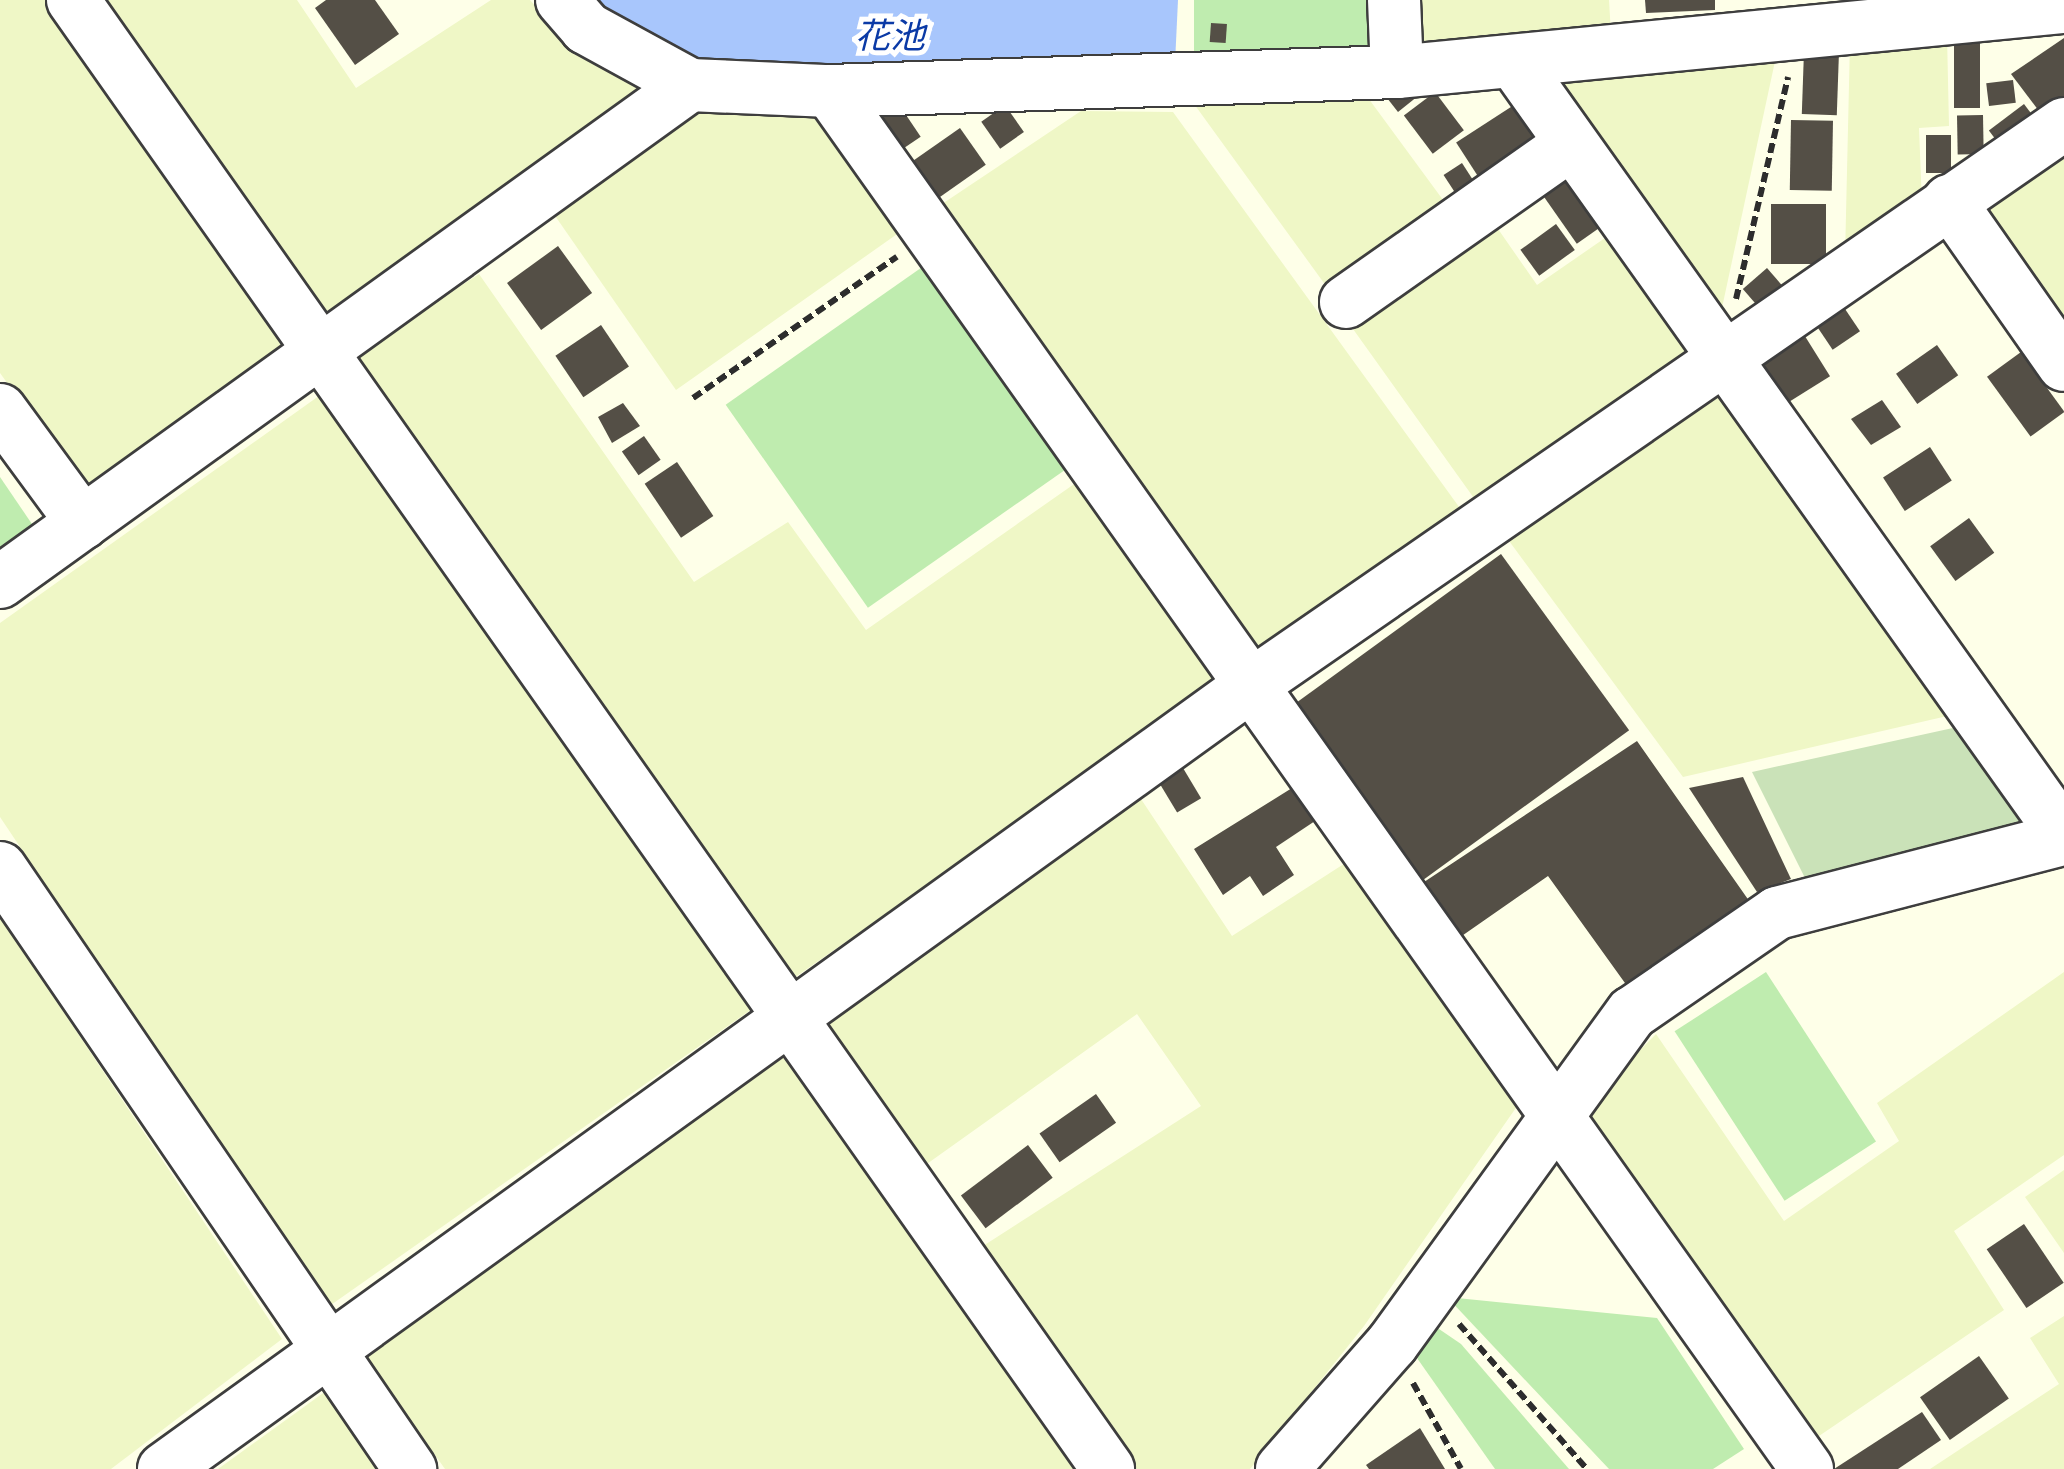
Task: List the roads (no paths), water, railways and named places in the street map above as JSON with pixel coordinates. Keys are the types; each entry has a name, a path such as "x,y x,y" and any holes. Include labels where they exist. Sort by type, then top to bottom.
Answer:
{"street":[{"path":"72,0 790,1012 1108,1469"},
{"path":"562,0 586,28 690,86 830,91 1397,72 1514,62 1813,16 2064,6"},
{"path":"1394,0 1397,72"},
{"path":"1282,1469 1392,1344 1422,1296 1562,1114 1632,1013 1777,913 2064,837 1514,62"},
{"path":"0,582 690,86"},
{"path":"830,91 1250,686 1562,1114 1806,1469"},
{"path":"164,1469 790,1012 1250,686 2064,124"},
{"path":"1346,302 1571,144"},
{"path":"1949,200 2064,365"},
{"path":"0,410 83,524"},
{"path":"0,868 324,1350 410,1469"}],"water":[{"name":"花池","path":"591,0 1178,0 1175,63 724,69 656,47"}]}
